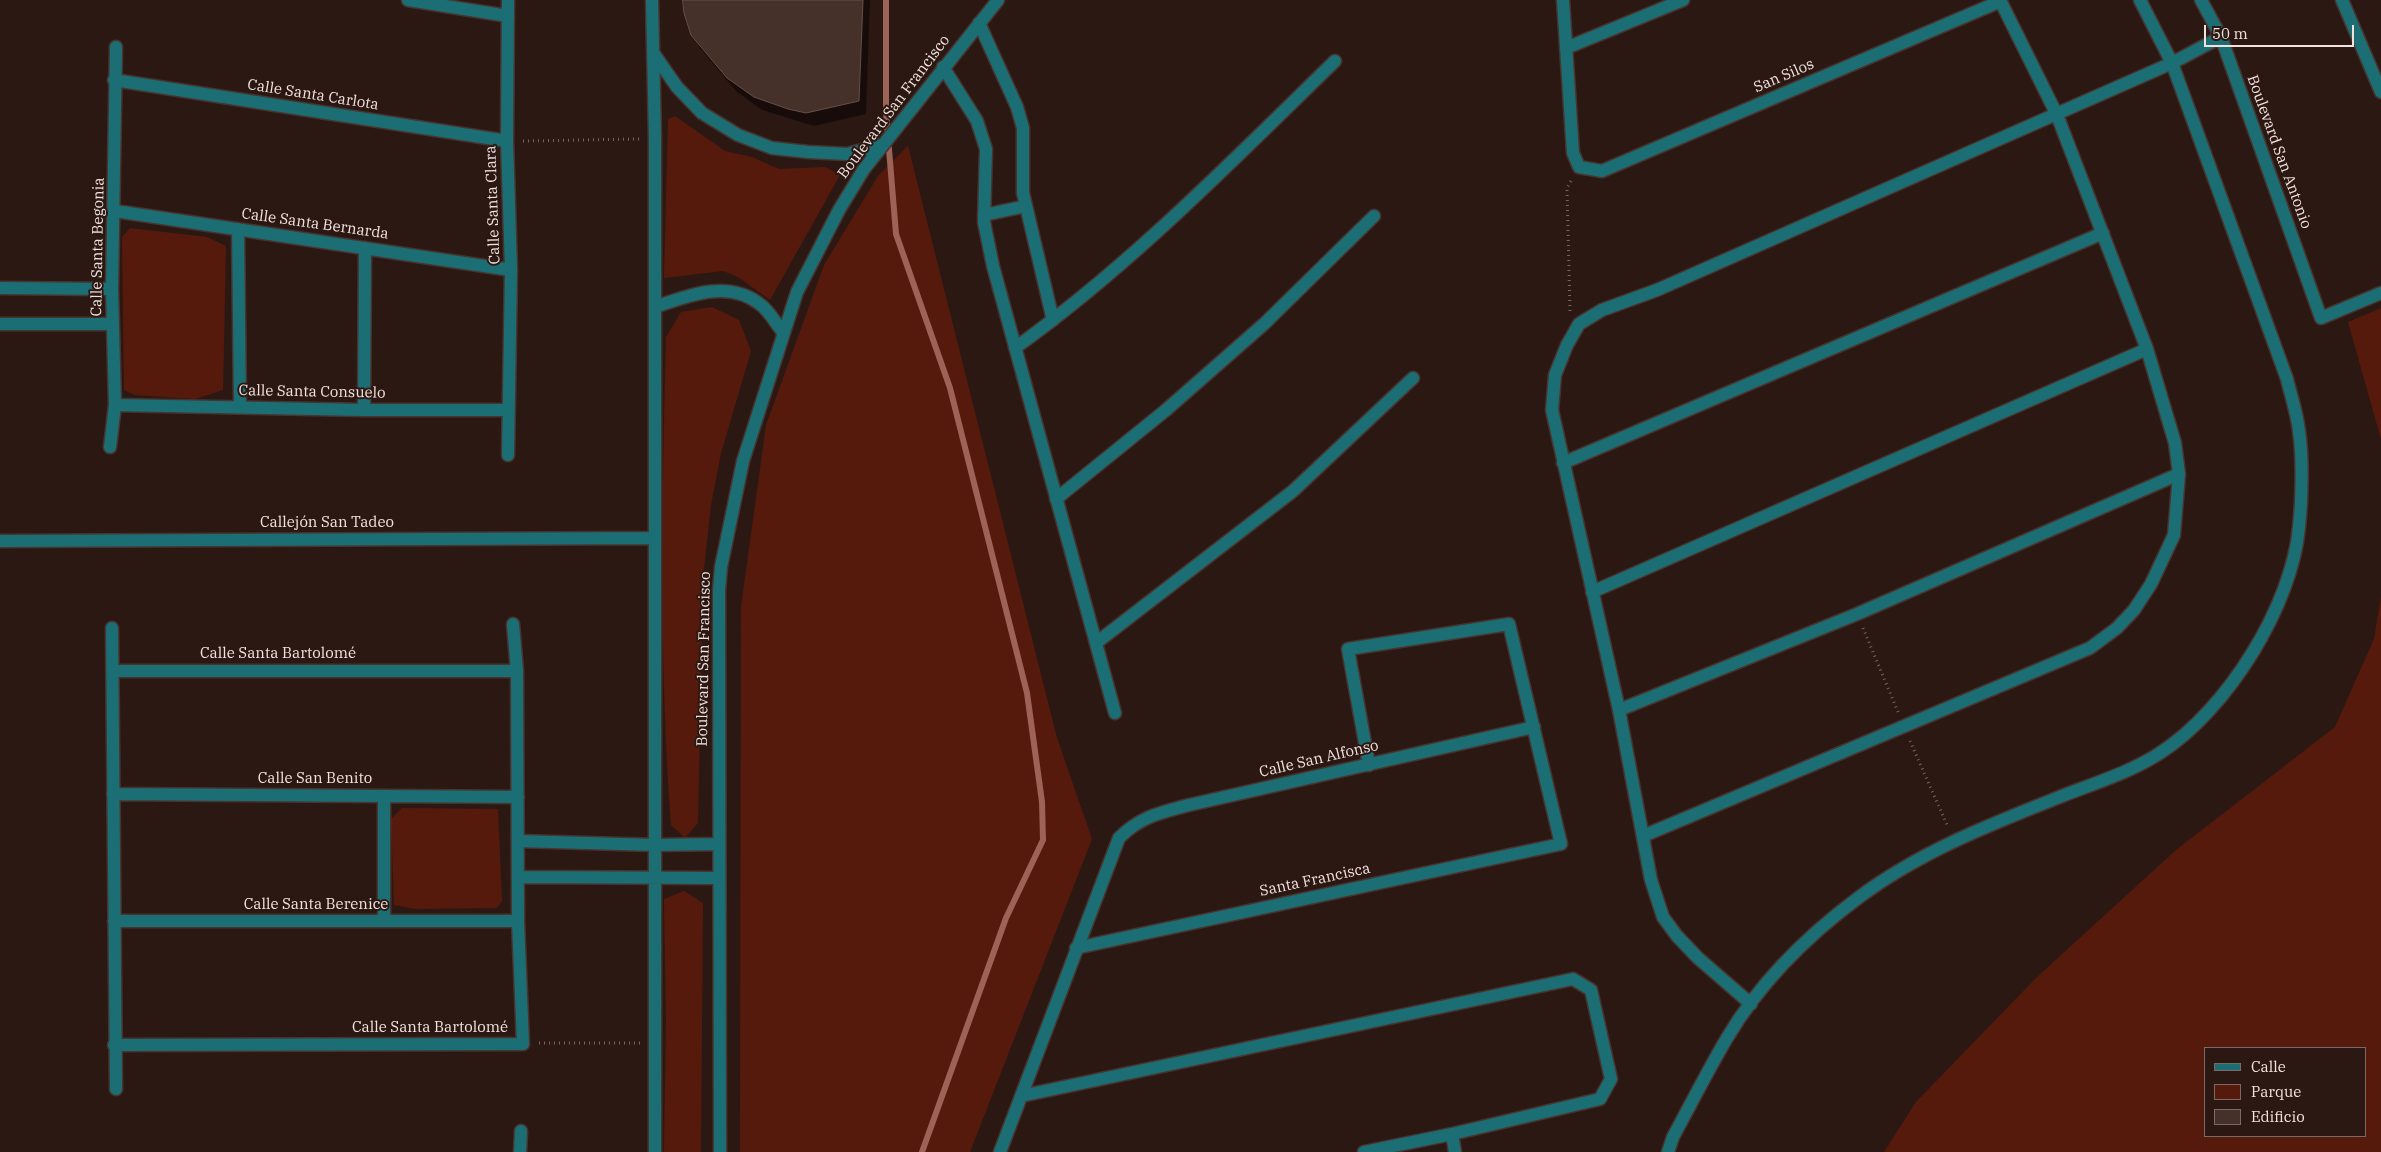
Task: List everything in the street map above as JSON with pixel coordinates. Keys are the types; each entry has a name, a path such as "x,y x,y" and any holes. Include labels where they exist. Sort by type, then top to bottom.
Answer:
{"street":[{"path":"408,0 508,16"},
{"name":"Calle Santa Clara","path":"508,0 507,141 511,270 508,455"},
{"path":"652,0 655,139 655,1152"},
{"name":"Boulevard San Francisco","path":"720,1152 718,613 721,567 743,461 783,332 797,292 811,263 864,168 905,114 998,0"},
{"path":"1563,0 1573,153 1579,167"},
{"path":"1566,48 1683,0"},
{"path":"1643,836 2090,648 2117,628 2134,610 2152,584 2174,535 2179,474 2175,443 2147,349 2057,115 2001,0"},
{"name":"San Silos","path":"1579,167 1602,171 2001,0"},
{"path":"1668,1152 1674,1137 1728,1036 1767,982 1817,932 1858,898 1898,870 1982,827 2127,770 2160,754 2194,727 2224,694 2255,650 2272,616 2288,576 2299,528 2300,431 2287,378 2172,64 2140,0"},
{"name":"Boulevard San Antonio","path":"2201,0 2221,37 2321,318 2381,293"},
{"path":"2342,0 2381,92"},
{"path":"980,23 1018,107 1023,128 1023,192 1054,320"},
{"path":"1751,1004 1698,958 1677,936 1664,917 1651,880 1619,710 1562,463 1552,410 1555,375 1570,338 1579,324 1602,310 1658,290 2057,115 2172,64 2221,37"},
{"name":"Calle Santa Begonia","path":"110,447 115,405 112,289 115,211 114,80 116,47"},
{"path":"654,54 677,87 702,113 738,135 772,148 808,152 847,154 882,145"},
{"path":"1015,348 1054,320 1140,249 1335,62"},
{"path":"943,67 977,121 986,149 984,215 993,266 1115,713"},
{"name":"Calle Santa Carlota","path":"114,80 507,141"},
{"path":"984,215 1026,206"},
{"name":"Calle Santa Bernarda","path":"115,211 511,270"},
{"path":"1056,499 1166,410 1264,324 1374,216"},
{"path":"238,229 240,406"},
{"path":"1562,463 2103,233"},
{"path":"364,410 365,248"},
{"path":"0,288 112,289"},
{"path":"655,307 700,292 721,291 742,294 762,306 783,332"},
{"path":"0,324 113,324"},
{"path":"1592,592 2147,349"},
{"path":"1096,643 1293,491 1413,378"},
{"name":"Calle Santa Consuelo","path":"115,405 240,406 364,410 508,410"},
{"path":"1619,710 1857,614 2179,474"},
{"name":"Callejón San Tadeo","path":"0,541 654,538"},
{"path":"513,624 517,671"},
{"path":"1369,765 1348,649 1509,624 1534,727"},
{"path":"112,628 114,1045 116,1089"},
{"name":"Calle Santa Bartolomé","path":"113,671 517,671 518,921 523,1044 114,1045"},
{"name":"Calle San Alfonso","path":"1076,948 1120,838 1132,825 1147,816 1534,727"},
{"name":"Santa Francisca","path":"1076,948 1561,844 1534,727"},
{"name":"Calle San Benito","path":"113,794 518,796"},
{"path":"384,796 384,921"},
{"path":"518,841 655,845 719,844"},
{"path":"518,877 719,878"},
{"name":"Calle Santa Berenice","path":"114,921 518,921"},
{"path":"1000,1152 1076,948"},
{"path":"1020,1096 1573,979 1591,990 1611,1080 1600,1099 1452,1134 1364,1152"},
{"path":"520,1152 521,1131"},
{"path":"1452,1134 1455,1152"}],"path":[{"path":"507,141 655,139"},
{"path":"1570,338 1566,188 1579,167"},
{"path":"523,1044 655,1043"}],"green space":[{"path":"675,116 725,151 752,157 779,169 825,167 840,175 770,300 738,277 723,271 664,278 668,119"},
{"path":"908,146 1057,738 1092,839 970,1152 740,1152 741,607 766,425 824,265 878,176"},
{"path":"130,228 207,237 226,246 223,390 195,399 135,395 124,390 122,237"},
{"path":"712,307 739,320 751,351 721,453 711,505 703,577 698,823 685,838 671,825 667,764 662,581 666,337 681,312"},
{"path":"2381,308 2381,439 2348,322"},
{"path":"2381,597 2381,1152 1884,1152 1916,1102 2036,978 2176,850 2335,727 2374,639"},
{"path":"402,808 498,809 502,901 497,908 416,909 394,905 391,819"},
{"path":"684,891 703,903 701,1152 664,1152 666,1021 664,899"}],"building":[{"path":"683,0 863,0 859,101 806,113 754,97 727,78 691,35 684,13"}],"waterway":[{"path":"886,0 886,113 896,234 950,388 1027,693 1042,802 1043,840 1006,918 922,1152"}]}
